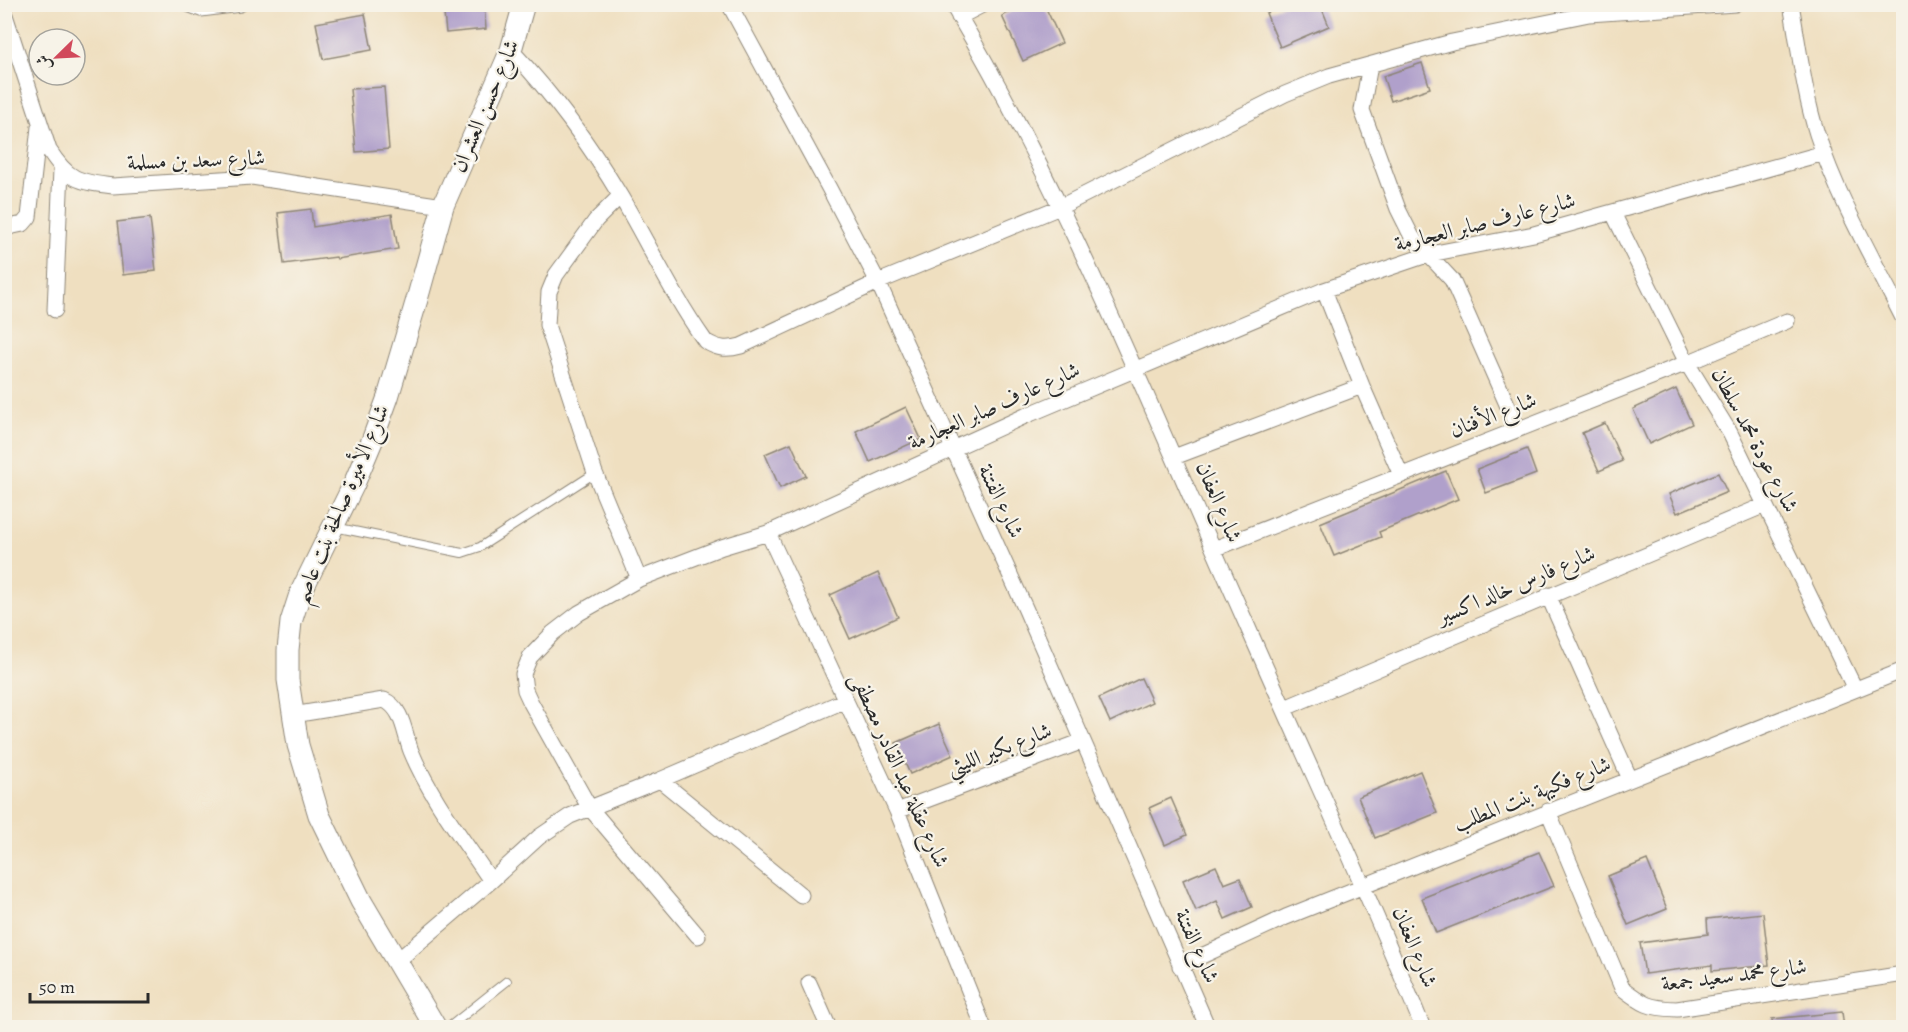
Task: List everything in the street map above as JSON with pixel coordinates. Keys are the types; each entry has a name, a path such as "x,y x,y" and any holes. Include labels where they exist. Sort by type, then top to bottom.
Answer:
{"street":[{"path":"188,4 201,9 240,4"},
{"name":"شارع حسن العشران","path":"443,206 511,50 524,4"},
{"name":"شارع الفتنة","path":"729,4 878,282 1026,610 1208,1028"},
{"path":"955,10 984,4"},
{"path":"511,50 560,105 620,196 705,341 716,348 728,350 878,282 1060,207 1285,94 1329,76 1452,42 1588,9 1735,4"},
{"path":"1791,4 1810,111 1824,153 1838,187 1904,320"},
{"name":"شارع العفان","path":"955,10 1009,107 1060,207 1137,369 1214,549 1365,885 1423,1028"},
{"path":"4,12 39,124 49,150 61,169 55,310"},
{"path":"1370,65 1362,110 1406,226 1419,246 1430,254 1457,289 1518,429"},
{"path":"4,228 23,224 29,217 39,124"},
{"name":"شارع عارف صابر العجارمة","path":"698,936 589,807 525,690 525,664 539,647 564,624 639,579 768,532 952,449 1324,290 1430,254 1534,234 1824,153"},
{"name":"شارع سعد بن مسلمة","path":"61,169 75,179 92,184 113,186 252,177 443,206"},
{"path":"620,196 596,220 556,275 549,292 547,325 595,473 639,579"},
{"name":"شارع الأميرة صالحة بنت عاصم","path":"436,1028 361,901 319,815 298,744 292,715 288,670 291,622 300,594 354,484 388,397 443,206"},
{"name":"شارع عودة محمد سلطان","path":"1612,213 1687,363 1730,433 1855,689"},
{"path":"1324,290 1362,386 1401,475"},
{"name":"شارع الأفنان","path":"1214,549 1687,363 1786,321"},
{"path":"1174,457 1362,386"},
{"name":"شارع فارس خالد اكسير","path":"1285,708 1765,505"},
{"name":"شارع عقلة عبد القادر مصطفى","path":"768,532 897,811 984,1028"},
{"path":"1548,595 1630,779"},
{"name":"شارع فكيهة بنت المطلب","path":"1180,966 1286,917 1904,670"},
{"path":"396,962 554,825 589,807 660,780 846,699"},
{"path":"292,715 384,700 391,703 397,709 411,752 429,786 491,881"},
{"name":"شارع بكير الليثي","path":"897,811 1083,741"},
{"path":"660,780 801,895"},
{"name":"شارع محمد سعيد جمعة","path":"1548,811 1622,988 1644,1005 1658,1009 1677,1009 1904,974"},
{"path":"809,983 829,1028"}],"lane":[{"path":"333,527 462,553 480,547 595,473"},
{"path":"448,1028 507,981"}],"building":[{"path":"443,4 484,4 486,29 446,33"},
{"path":"1028,4 1044,4 1062,43 1023,61 1002,16"},
{"path":"1285,4 1320,4 1329,26 1280,47 1266,13"},
{"path":"365,14 372,50 323,59 316,23"},
{"path":"1422,63 1430,88 1391,101 1383,76"},
{"path":"384,87 389,149 356,152 350,89"},
{"path":"311,209 313,227 392,214 398,249 337,259 336,257 284,264 278,213"},
{"path":"150,218 156,271 123,275 117,222"},
{"path":"1676,389 1692,424 1649,444 1633,409"},
{"path":"906,407 921,439 870,462 856,431"},
{"path":"1605,423 1622,461 1599,471 1582,433"},
{"path":"791,443 806,476 780,488 765,454"},
{"path":"1527,449 1536,474 1486,493 1477,469"},
{"path":"1446,471 1458,499 1379,532 1381,537 1334,556 1320,523"},
{"path":"1718,473 1727,492 1677,513 1669,494"},
{"path":"878,573 898,617 850,639 830,595"},
{"path":"1141,678 1152,702 1110,722 1099,698"},
{"path":"939,724 953,755 910,774 896,743"},
{"path":"1420,771 1437,813 1375,838 1358,797"},
{"path":"1171,798 1187,835 1165,845 1149,808"},
{"path":"1539,852 1554,886 1436,933 1422,898"},
{"path":"1647,860 1667,909 1628,925 1608,876"},
{"path":"1216,866 1224,884 1240,878 1252,907 1225,919 1217,901 1196,911 1183,880"},
{"path":"1763,913 1769,965 1712,971 1712,965 1645,974 1640,943 1708,934 1707,919"},
{"path":"1842,1012 1844,1028 1773,1028 1772,1019"}]}
